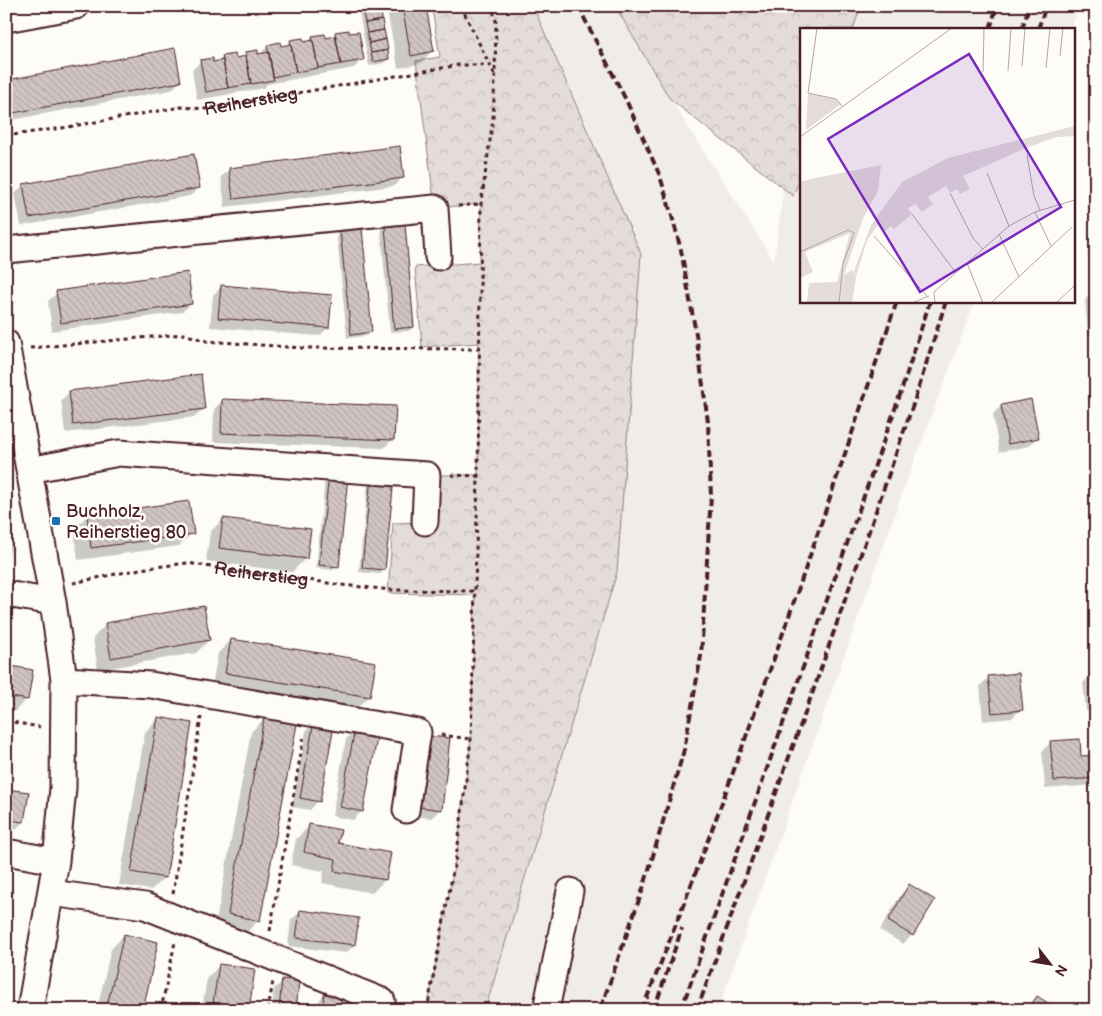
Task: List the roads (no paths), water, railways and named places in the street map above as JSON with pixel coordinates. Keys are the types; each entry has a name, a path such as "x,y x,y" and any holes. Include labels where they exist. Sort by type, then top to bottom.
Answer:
{"street":[{"path":"6,19 76,6"},
{"path":"6,250 434,208 438,258"},
{"path":"7,346 52,595 64,680 63,788 56,861 30,1010"},
{"path":"30,470 119,453 427,475 425,522"},
{"path":"6,594 52,595"},
{"path":"64,680 151,685 418,732 406,810"},
{"path":"6,852 56,861"},
{"path":"546,1010 570,891"},
{"path":"51,893 145,906 266,954 381,1005"}],"railway":[{"path":"578,6 626,100 660,176 672,216 681,250 696,334 708,422 711,496 701,656 684,750 645,883 600,1010"},
{"path":"990,28 997,6"},
{"path":"1022,28 1029,6"},
{"path":"1038,28 1046,6"},
{"path":"642,1010 743,746 897,302"},
{"path":"681,1010 901,392 930,302"},
{"path":"697,1010 816,683 916,396 946,302"},
{"path":"654,1010 682,928"}],"place":[{"name":"Buchholz, Reiherstieg 80","path":"56,521"}]}
